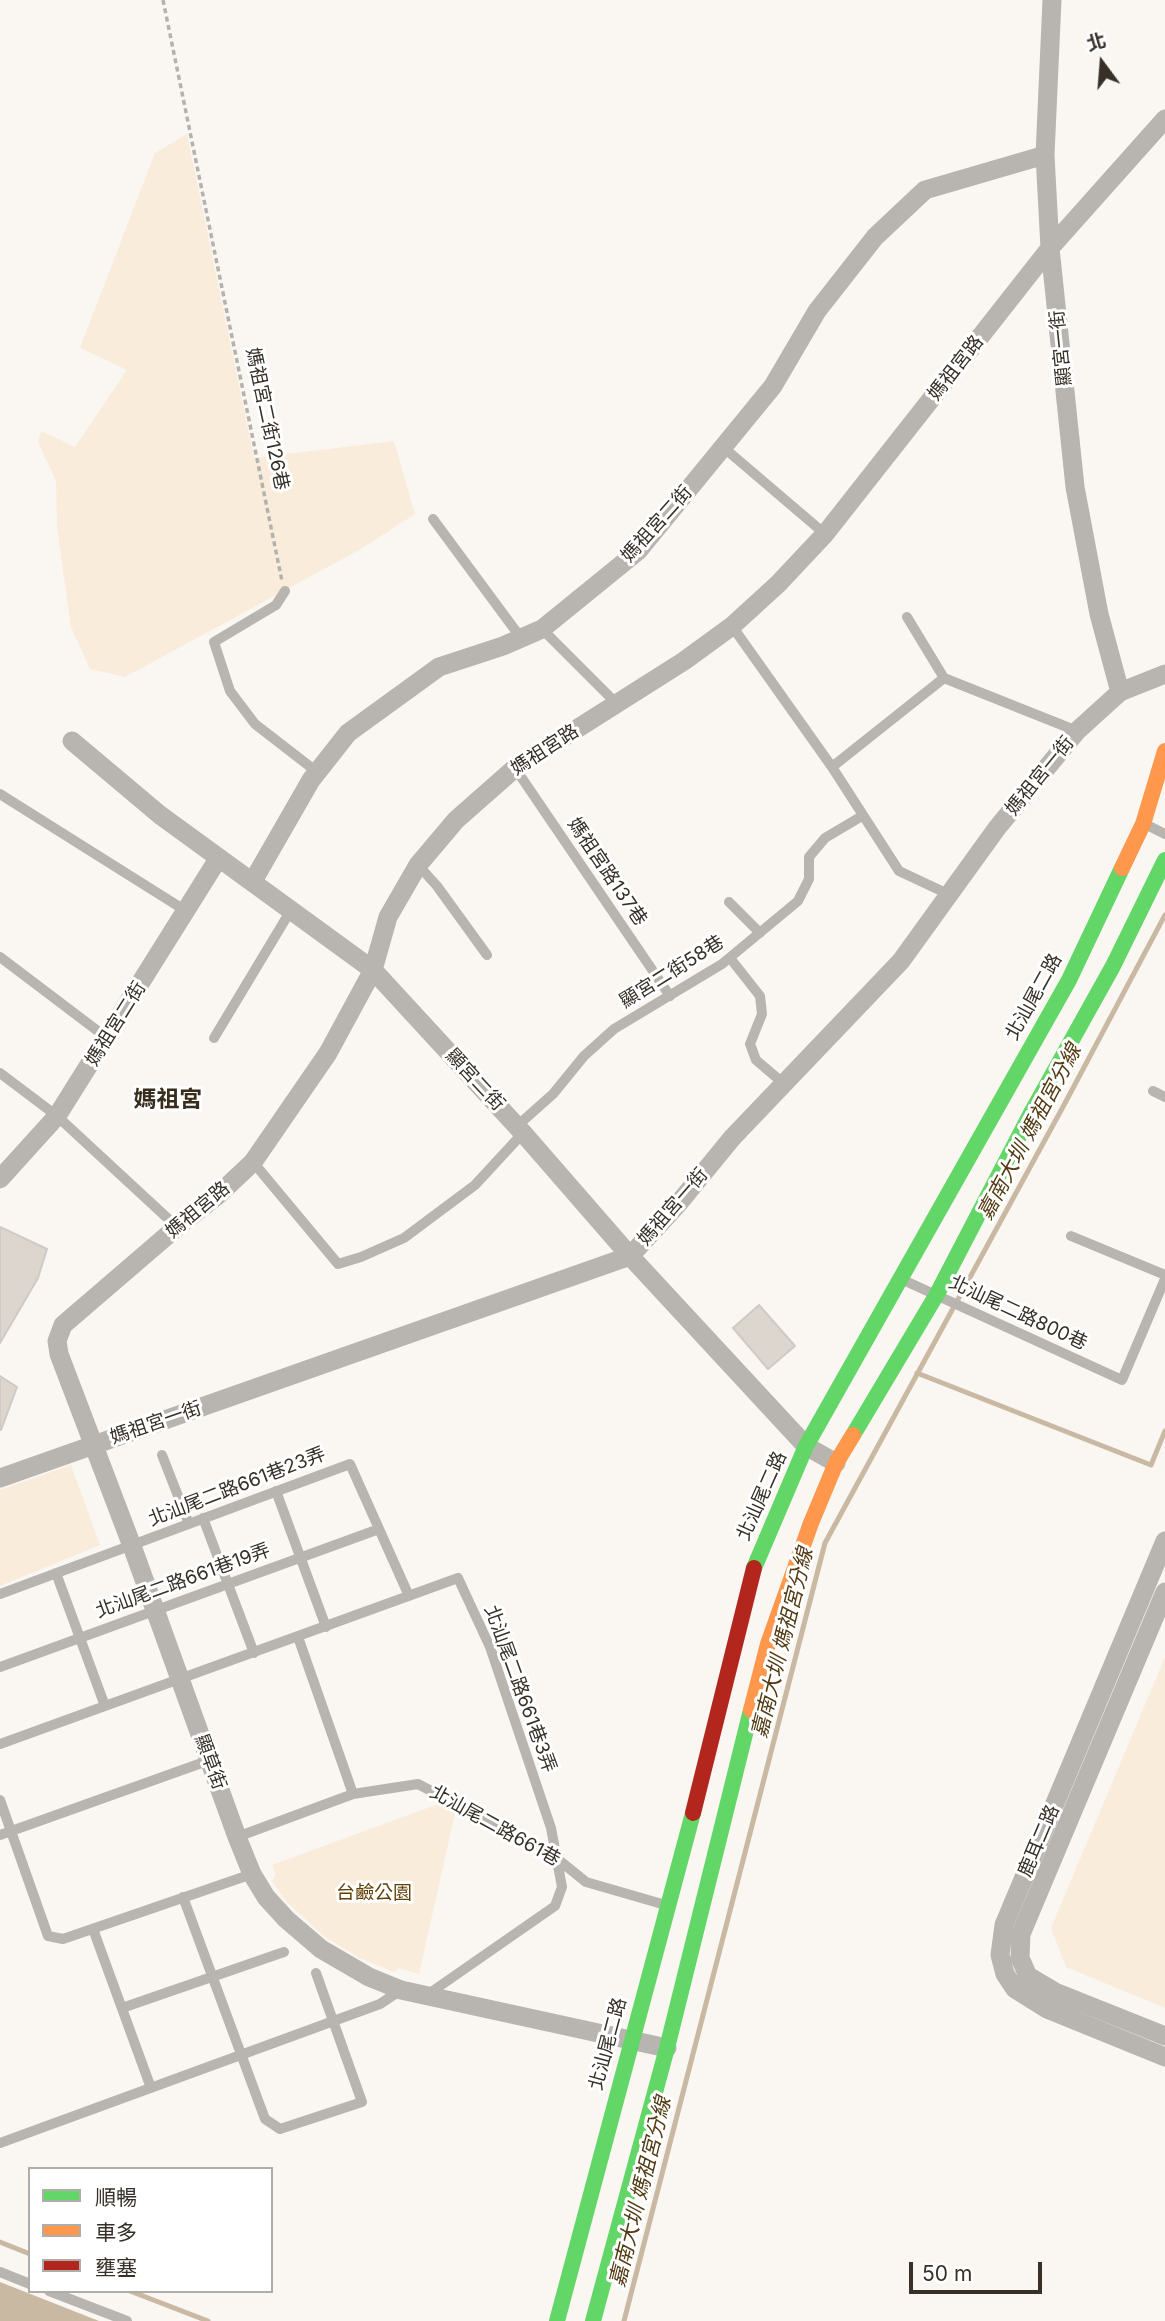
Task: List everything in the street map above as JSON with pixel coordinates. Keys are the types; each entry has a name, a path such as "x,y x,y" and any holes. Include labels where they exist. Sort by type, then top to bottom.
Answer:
{"street":[{"name":"顯宮一街","path":"1052,0 1045,155 1050,248 1076,487 1099,614 1120,692"},
{"name":"媽祖宮路","path":"93,1445 59,1354 57,1341 63,1325 218,1195 253,1162 328,1054 373,970 388,917 418,865 456,820 515,768 684,661 732,625 778,584 825,534 1050,248 1165,119"},
{"name":"媽祖宮二街","path":"253,881 317,772 348,733 439,667 542,629 638,551 773,386 817,311 875,237 925,190 1045,155"},
{"name":"媽祖宮一街","path":"0,1478 630,1256 678,1204 732,1138 901,961 997,828 1077,731 1120,692 1165,674"},
{"name":"顯宮二街","path":"72,741 160,815 373,970 520,1129 630,1256 806,1446 836,1463"},
{"name":"北汕尾二路","path":"557,2321 669,1907 757,1558 806,1446 1069,980 1143,824 1165,751"},
{"name":"媽祖宮二街","path":"0,1179 57,1116 218,859"},
{"path":"593,2321 667,2048 768,1644 811,1523 836,1463 937,1294 1030,1115 1113,966 1165,860"},
{"name":"顯草街","path":"93,1445 252,1874 266,1897 286,1919 321,1949 369,1977 401,1990 426,1996"},
{"name":"鹿耳二路","path":"1165,1541 1004,1925 1000,1955 1005,1974 1015,1989 1047,2009 1165,2057"},
{"name":"鹿耳二路","path":"1165,1592 1021,1934 1020,1958 1028,1976 1055,1992 1165,2036"},
{"path":"426,1996 667,2048"}],"lane":[{"path":"723,447 825,534"},
{"path":"433,519 522,638"},
{"path":"285,591 276,605 214,642 230,691 255,724 317,772"},
{"path":"907,617 944,678 1077,731"},
{"path":"732,625 832,768 899,871 948,894"},
{"path":"542,629 617,704"},
{"path":"832,768 944,678"},
{"name":"媽祖宮路137巷","path":"515,768 670,996"},
{"path":"0,794 186,911"},
{"name":"顯宮二街58巷","path":"253,1162 338,1264 404,1238 475,1185 583,1056 614,1029 730,958 798,901 809,879 809,857 825,838 862,816"},
{"path":"1143,824 1165,834"},
{"path":"418,865 437,886 487,955"},
{"path":"729,902 760,933"},
{"path":"215,1038 291,910"},
{"path":"0,957 107,1038"},
{"path":"730,958 760,996 762,1014 750,1044 756,1060 783,1083"},
{"path":"0,1073 57,1116 177,1227"},
{"path":"1153,1091 1165,1097"},
{"path":"1071,1236 1165,1277"},
{"name":"北汕尾二路800巷","path":"899,1278 1122,1380 1165,1277"},
{"path":"162,1455 189,1524"},
{"name":"北汕尾二路661巷23弄","path":"0,1594 350,1464 409,1596"},
{"path":"276,1491 326,1627"},
{"path":"203,1518 254,1653"},
{"name":"北汕尾二路661巷19弄","path":"2,1666 379,1528"},
{"path":"56,1573 105,1706"},
{"name":"北汕尾二路661巷3弄","path":"0,1744 458,1578 489,1647 551,1828 562,1887 555,1906 426,1996"},
{"path":"298,1637 353,1794"},
{"path":"0,1653 2,1666"},
{"path":"0,1835 210,1760"},
{"name":"北汕尾二路661巷","path":"237,1837 353,1794 418,1783 555,1857 586,1882 669,1907"},
{"path":"0,1800 48,1936 63,1939 252,1874"},
{"path":"183,1897 265,2119 280,2129 362,2102 316,1973"},
{"path":"93,1929 151,2088"},
{"path":"122,2008 284,1952"},
{"path":"0,2143 380,2004 401,1990"},
{"path":"0,2272 28,2283"},
{"path":"54,2293 127,2321"}],"path":[{"name":"媽祖宮二街126巷","path":"163,0 285,591"}],"green space":[{"path":"187,134 254,458 394,441 415,514 361,549 125,677 90,669 71,627 57,527 56,481 38,442 41,431 75,447 127,370 80,348 155,153"},
{"path":"71,1465 100,1545 0,1586 0,1490"},
{"path":"1165,1657 1165,2008 1066,1967 1051,1928"},
{"name":"台鹼公園","path":"441,1803 456,1809 419,1974 399,1968 394,1972 360,1958 325,1937 286,1901 272,1881 276,1874 272,1865"}],"shaded area":[{"path":"0,2282 99,2321 0,2321"}],"building":[{"path":"0,1227 47,1249 38,1278 0,1343"},
{"path":"759,1305 795,1346 768,1369 733,1328"},
{"path":"0,1376 17,1387 1,1430 0,1429"}],"waterway":[{"name":"嘉南大圳 媽祖宮分線","path":"624,2321 825,1543 1165,915"},
{"path":"917,1373 1151,1465 1165,1431"},
{"path":"0,2242 28,2253"},
{"path":"135,2293 208,2321"}],"traffic: fast":[{"path":"853,1435 937,1294 1030,1115 1113,966 1165,860"},
{"path":"754,1568 806,1446 1069,980 1122,868"},
{"path":"593,2321 667,2048 751,1710"},
{"path":"557,2321 693,1813"}],"traffic: slow":[{"path":"1122,868 1143,824 1165,751"},
{"path":"751,1710 768,1644 811,1523 836,1463 853,1435"}],"traffic: jam":[{"path":"693,1813 754,1568"}],"district":[{"name":"媽祖宮","path":"168,1100"}]}
